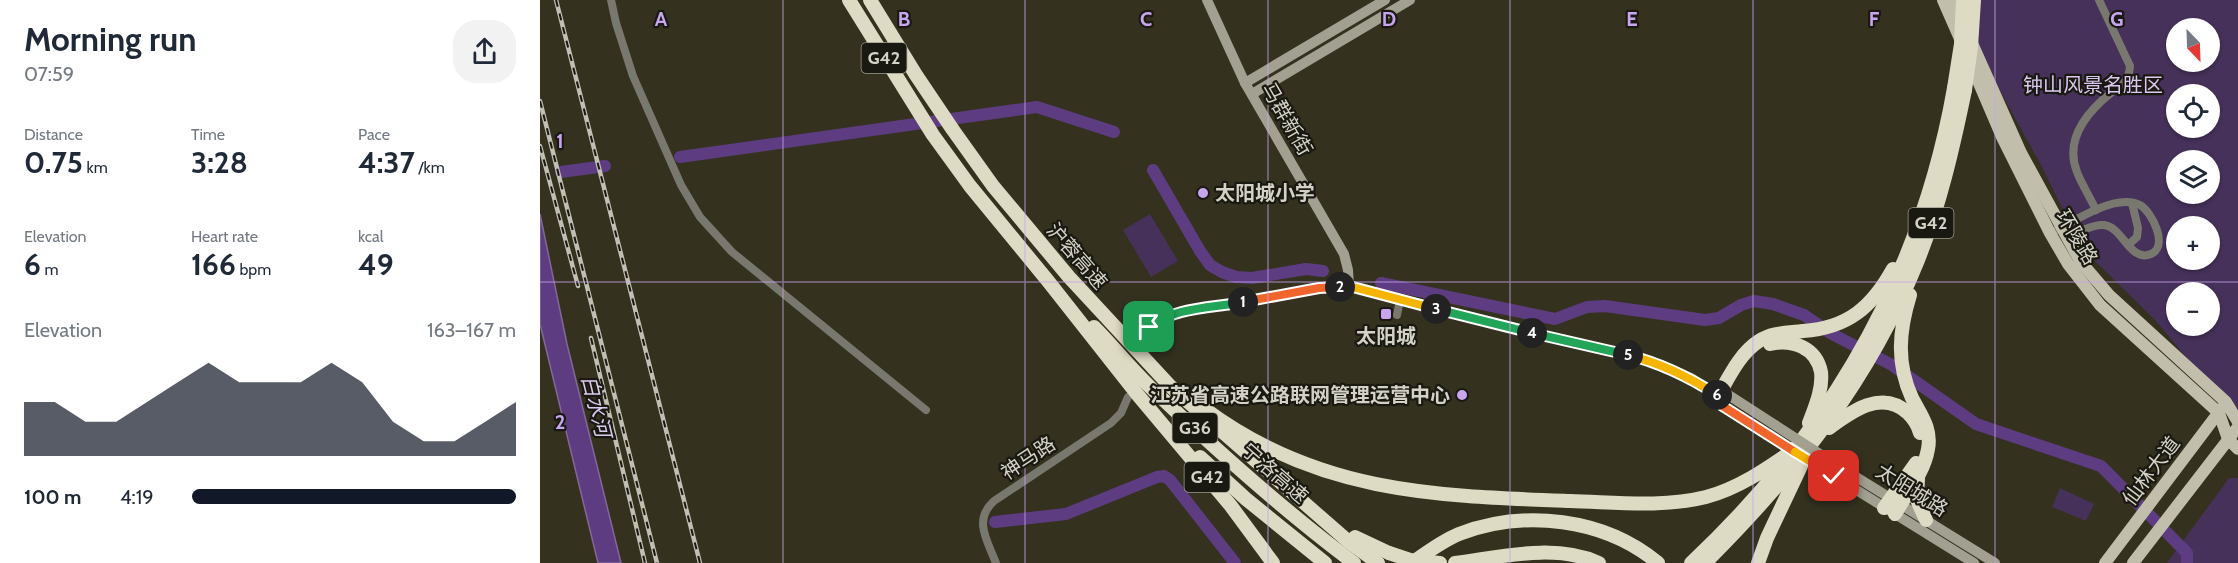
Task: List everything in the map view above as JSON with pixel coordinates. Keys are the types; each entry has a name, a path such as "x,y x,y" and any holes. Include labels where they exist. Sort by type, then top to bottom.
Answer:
{"highway":[{"name":"沪蓉高速","path":"849,0 933,135 970,186 1048,280"},
{"name":"沪蓉高速","path":"870,0 941,114 993,186 1031,233 1156,372 1208,421 1299,499"},
{"name":"G42","path":"1705,563 1753,514 1806,444 1871,346 1918,260 1950,161 1960,89 1963,0"},
{"name":"G42","path":"1871,346 1925,208 1971,47 1974,0"},
{"path":"1722,398 1742,357 1758,341 1769,335 1830,327 1862,310 1875,299 1885,284 1915,223 1939,159"},
{"path":"1893,506 1918,476 1928,451 1929,435 1901,367 1899,339 1904,314 1939,199"},
{"name":"G42","path":"1048,280 1132,395 1231,506 1273,563"},
{"name":"宁洛高速","path":"1048,280 1148,385 1318,536 1354,563"},
{"path":"1722,398 1753,353 1763,346 1783,342 1803,346 1817,362 1821,372 1818,397 1806,444 1758,563"},
{"path":"1156,372 1214,415 1266,447 1324,472 1355,481 1434,494 1496,498 1628,503 1684,501 1707,497 1732,488 1758,474 1861,407 1890,402 1902,408 1913,418 1920,430 1922,444 1919,458 1893,506"},
{"path":"1132,395 1221,477 1325,563"},
{"name":"G42","path":"1691,563 1806,444"},
{"path":"1918,476 1917,500 1926,520"},
{"name":"G42","path":"1299,499 1362,542 1410,560 1440,563"},
{"name":"宁洛高速","path":"1299,499 1349,542 1378,563"},
{"path":"1412,563 1458,534 1485,526 1523,520 1573,523 1607,532 1657,562"},
{"path":"1455,563 1535,553 1575,556 1599,563"}],"main road":[{"name":"环陵路","path":"1943,0 2002,137 2058,236 2109,295 2226,402 2238,424"},
{"name":"环陵路","path":"1952,0 2074,272 2100,305 2219,413 2228,439 2238,449"},
{"name":"仙林大道","path":"2105,563 2226,402"},
{"path":"2133,563 2238,424"}],"street":[{"path":"610,0 633,76 681,185 700,217 732,252 927,410"},
{"name":"马群新街","path":"1207,0 1245,82 1344,254 1349,286"},
{"path":"1245,82 1385,0"},
{"path":"1252,94 1410,0"},
{"path":"2096,210 2076,170 2073,156 2075,135 2103,99 2126,82 2130,74 2130,66 2099,0"},
{"path":"2124,202 2140,205 2147,212 2158,231 2160,243 2159,249 2145,256 2138,254 2112,228 2106,225 2058,236 2096,210 2124,202"},
{"path":"2128,245 2137,237 2138,228 2132,203"},
{"path":"1144,338 1149,327 1161,318 1180,312 1319,288 1349,286"},
{"name":"太阳城路","path":"1349,286 1564,341 1630,355 1664,366 1691,378 1722,398 1775,425 1837,471 1893,506 1974,563"},
{"path":"1397,315 1400,300"},
{"name":"神马路","path":"996,563 985,535 982,518 985,509 1111,423 1121,413 1132,395"},
{"name":"太阳城路","path":"1722,398 1767,435 1837,471"},
{"name":"太阳城路","path":"1893,506 1926,520 1995,563"}],"green space":[{"name":"钟山风景名胜区","path":"1971,0 2238,0 2238,414 2210,386 2168,336 2220,336 2220,282 2166,282 2166,333 2082,248 2040,163 1978,51"},
{"path":"1150,214 1178,261 1151,277 1123,230"},
{"path":"2229,478 2238,478 2238,563 2167,563"},
{"path":"2060,488 2094,504 2086,521 2052,507"}],"shaded area":[{"name":"白水河","path":"540,214 567,344 621,563 598,563 540,324"}],"waterway":[{"path":"680,157 1037,107 1114,132"},
{"path":"561,172 605,166"},
{"path":"1153,170 1210,265 1236,277 1252,278 1306,269 1323,271"},
{"path":"1381,283 1555,319 1587,307 1605,306 1705,320 1719,318 1741,305 1754,301 1773,304 1804,315 1832,334 1892,365 1976,424 2101,466 2187,553 2187,563"},
{"path":"995,522 1066,514 1164,476 1170,480 1235,563"}],"railway":[{"path":"556,0 700,563"},
{"path":"540,101 657,563"},
{"path":"540,146 578,286"},
{"path":"591,338 645,563"}],"place":[{"name":"太阳城小学","path":"1203,193"},
{"name":"太阳城","path":"1386,314"},
{"name":"江苏省高速公路联网管理运营中心","path":"1462,395"}],"route":[{"path":"1149,327 1161,318 1180,312 1319,288 1349,286 1564,341 1630,355 1664,366 1691,378 1718,396 1721,405 1834,476"}]}
